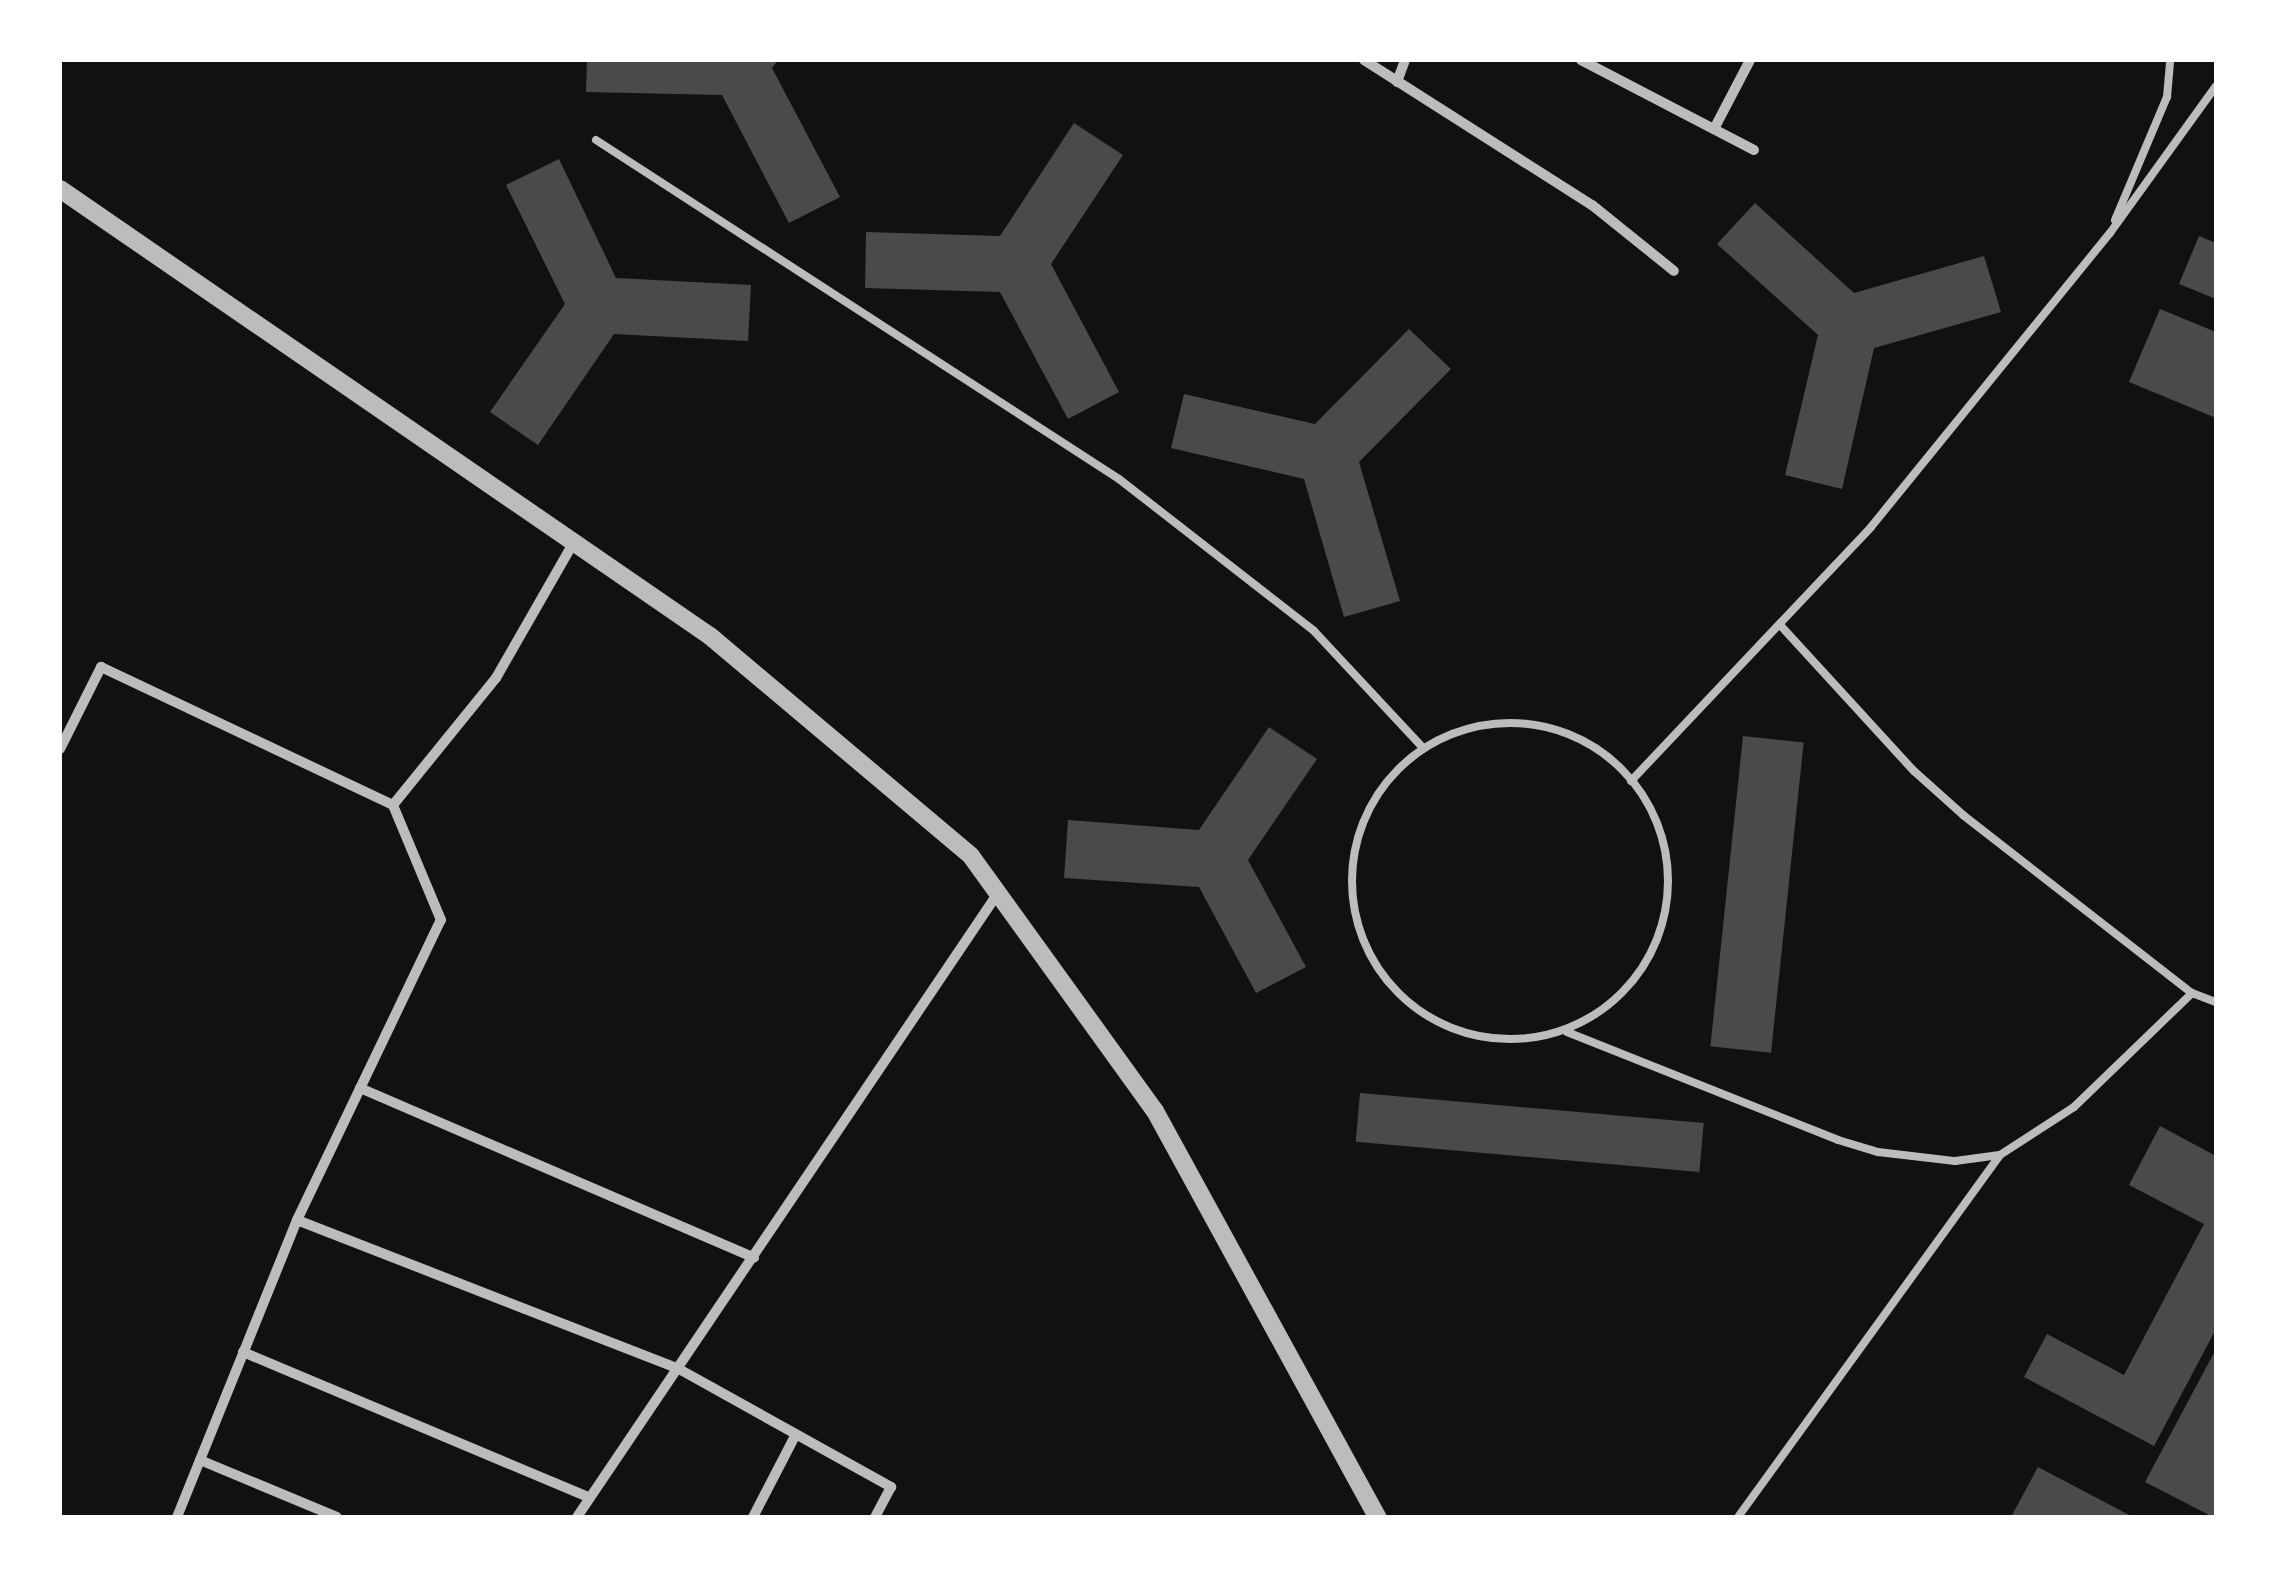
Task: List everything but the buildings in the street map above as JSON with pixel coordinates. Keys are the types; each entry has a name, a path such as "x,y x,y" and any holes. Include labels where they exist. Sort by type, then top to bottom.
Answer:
{"street":[{"path":"1364,60 1592,204 1674,270"},
{"path":"1398,82 1405,60"},
{"path":"1580,60 1754,150"},
{"path":"1714,129 1750,60"},
{"path":"60,189 710,636 971,856 1154,1111 1377,1517"},
{"path":"393,805 496,678 574,542"},
{"path":"60,749 101,667 393,805 440,920 297,1220 177,1517"},
{"path":"577,1517 998,894"},
{"path":"360,1088 754,1258"},
{"path":"297,1220 680,1369 891,1487 875,1517"},
{"path":"244,1352 590,1498"},
{"path":"753,1517 796,1434"},
{"path":"200,1460 337,1517"}],"lane":[{"path":"2110,233 2166,97 2170,60"},
{"path":"1632,781 1871,527 2110,233 2216,86"},
{"path":"596,140 1119,478 1314,631 1422,747"},
{"path":"1781,626 1914,771 1962,815 2192,993 2216,1002"},
{"path":"1566,1032 1598,1013 1642,970 1667,913 1667,851 1644,793 1600,749 1542,725 1480,724 1422,747 1378,790 1354,848 1354,910 1376,968 1421,1012 1478,1036 1566,1032 1878,1152 1955,1161 2000,1155"},
{"path":"1738,1517 2000,1155 2074,1107 2192,993"}]}
